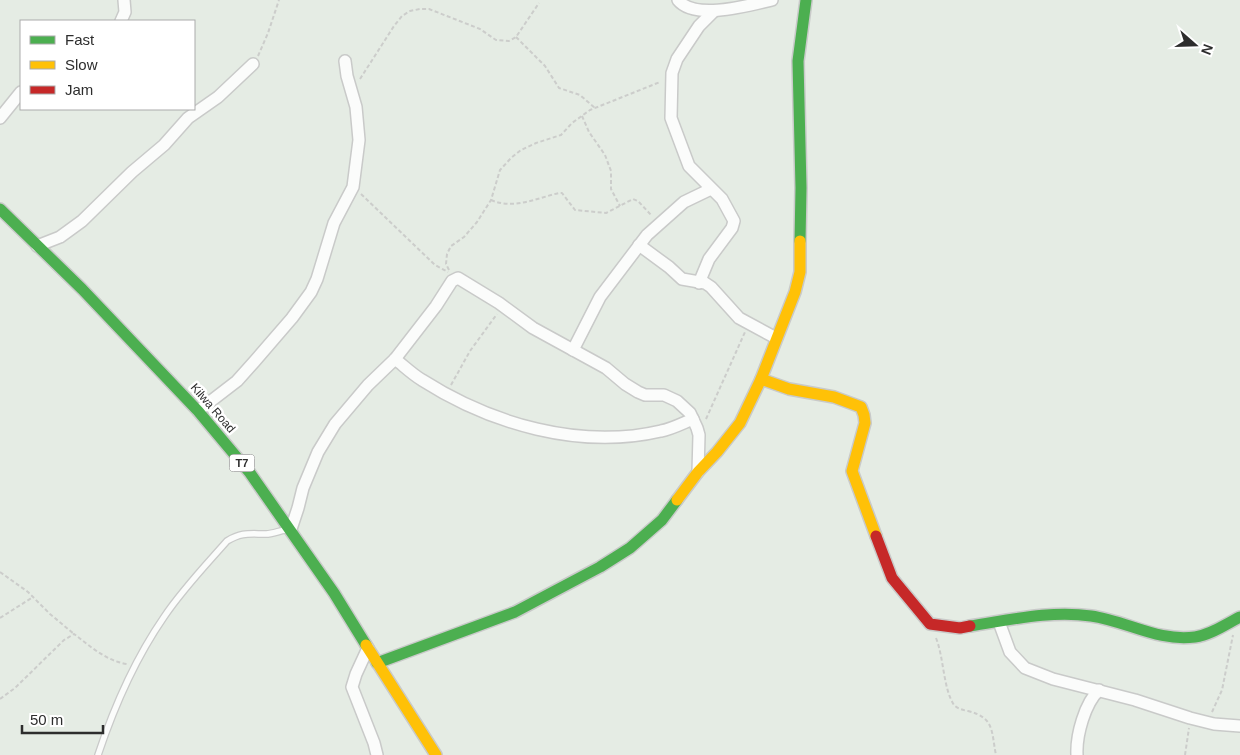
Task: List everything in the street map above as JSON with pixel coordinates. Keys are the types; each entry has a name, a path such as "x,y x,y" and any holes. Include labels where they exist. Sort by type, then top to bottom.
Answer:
{"main road":[{"path":"377,663 514,612 600,567 630,548 662,520 698,472 736,428 761,379 795,292 800,272 802,188 798,61 806,0"},
{"name":"Kilwa Road","path":"0,209 82,289 198,411 250,473 334,593 436,755"},
{"path":"761,379 789,389 834,397 858,405 863,410 865,419 864,433 852,463 852,471 892,578 930,624 960,628 1053,614 1092,616 1169,638 1196,637 1239,618"}],"street":[{"path":"121,20 125,12 124,0"},
{"path":"678,0 680,3 691,8 714,11 772,0"},
{"path":"699,282 709,259 734,224 734,220 722,199 690,166 680,145 671,118 671,77 677,59 700,26 714,11"},
{"path":"198,411 237,381 274,340 311,292 317,279 334,223 354,187 359,140 356,107 345,61"},
{"path":"195,108 218,98 253,64"},
{"path":"0,118 20,93"},
{"path":"37,246 60,237 82,221 132,172 164,145 184,113"},
{"path":"573,350 600,297 639,245 684,202 711,189"},
{"path":"639,245 682,279 711,286 734,313 749,324 776,338"},
{"path":"291,529 310,470 318,452 335,424 368,385 395,359 436,306 454,275 503,306 533,328 606,368 638,392 645,395 664,395 677,400 690,413 699,434 698,472"},
{"path":"395,359 421,380 470,406 519,424 561,435 596,438 632,436 661,431 693,418"},
{"path":"999,622 1010,652 1025,668 1053,679 1099,690 1190,718 1240,726"},
{"path":"368,648 352,687 371,734 377,755"},
{"path":"1077,755 1076,746 1087,708 1090,700 1099,690"}],"lane":[{"path":"98,755 134,665 180,595 227,541 237,535 249,533 267,534 291,529"}],"path":[{"path":"253,64 268,33 279,0"},
{"path":"352,92 394,26 402,16 410,11 429,9 480,29 496,40 509,41 516,37 539,4"},
{"path":"516,37 545,66 559,88 580,95 595,108"},
{"path":"454,275 446,264 447,254 451,246 464,237 478,222 491,200 500,170 511,158 521,150 536,143 561,135 582,116 595,108 671,77"},
{"path":"582,116 589,132 605,155 610,171 610,189 620,206"},
{"path":"354,187 435,264 454,275"},
{"path":"491,200 499,203 522,203 562,193 576,210 606,213 633,199 659,224"},
{"path":"447,394 470,351 503,306"},
{"path":"699,434 749,324"},
{"path":"0,572 28,592 74,634 99,653 117,662 134,665"},
{"path":"0,618 33,597"},
{"path":"1208,722 1222,690 1231,641 1239,618"},
{"path":"930,624 940,648 950,697 954,705 959,709 985,717 990,725 996,755"},
{"path":"0,699 15,688 64,640 74,634"},
{"path":"1185,755 1190,718"}],"traffic: fast":[{"path":"800,241 801,188 798,61 806,0"},
{"path":"0,209 82,289 198,411 250,473 334,593 366,645"},
{"path":"377,663 515,612 600,567 630,548 662,520 677,500"},
{"path":"970,626 1030,616 1076,614 1104,619 1168,637 1181,638 1207,634 1240,617"}],"traffic: slow":[{"path":"677,500 740,423 761,379 795,292 800,272 800,241"},
{"path":"761,379 789,389 834,397 861,407 865,423 852,471 876,536"},
{"path":"366,645 436,755"}],"traffic: jam":[{"path":"876,536 892,578 930,624 960,628 970,626"}]}
